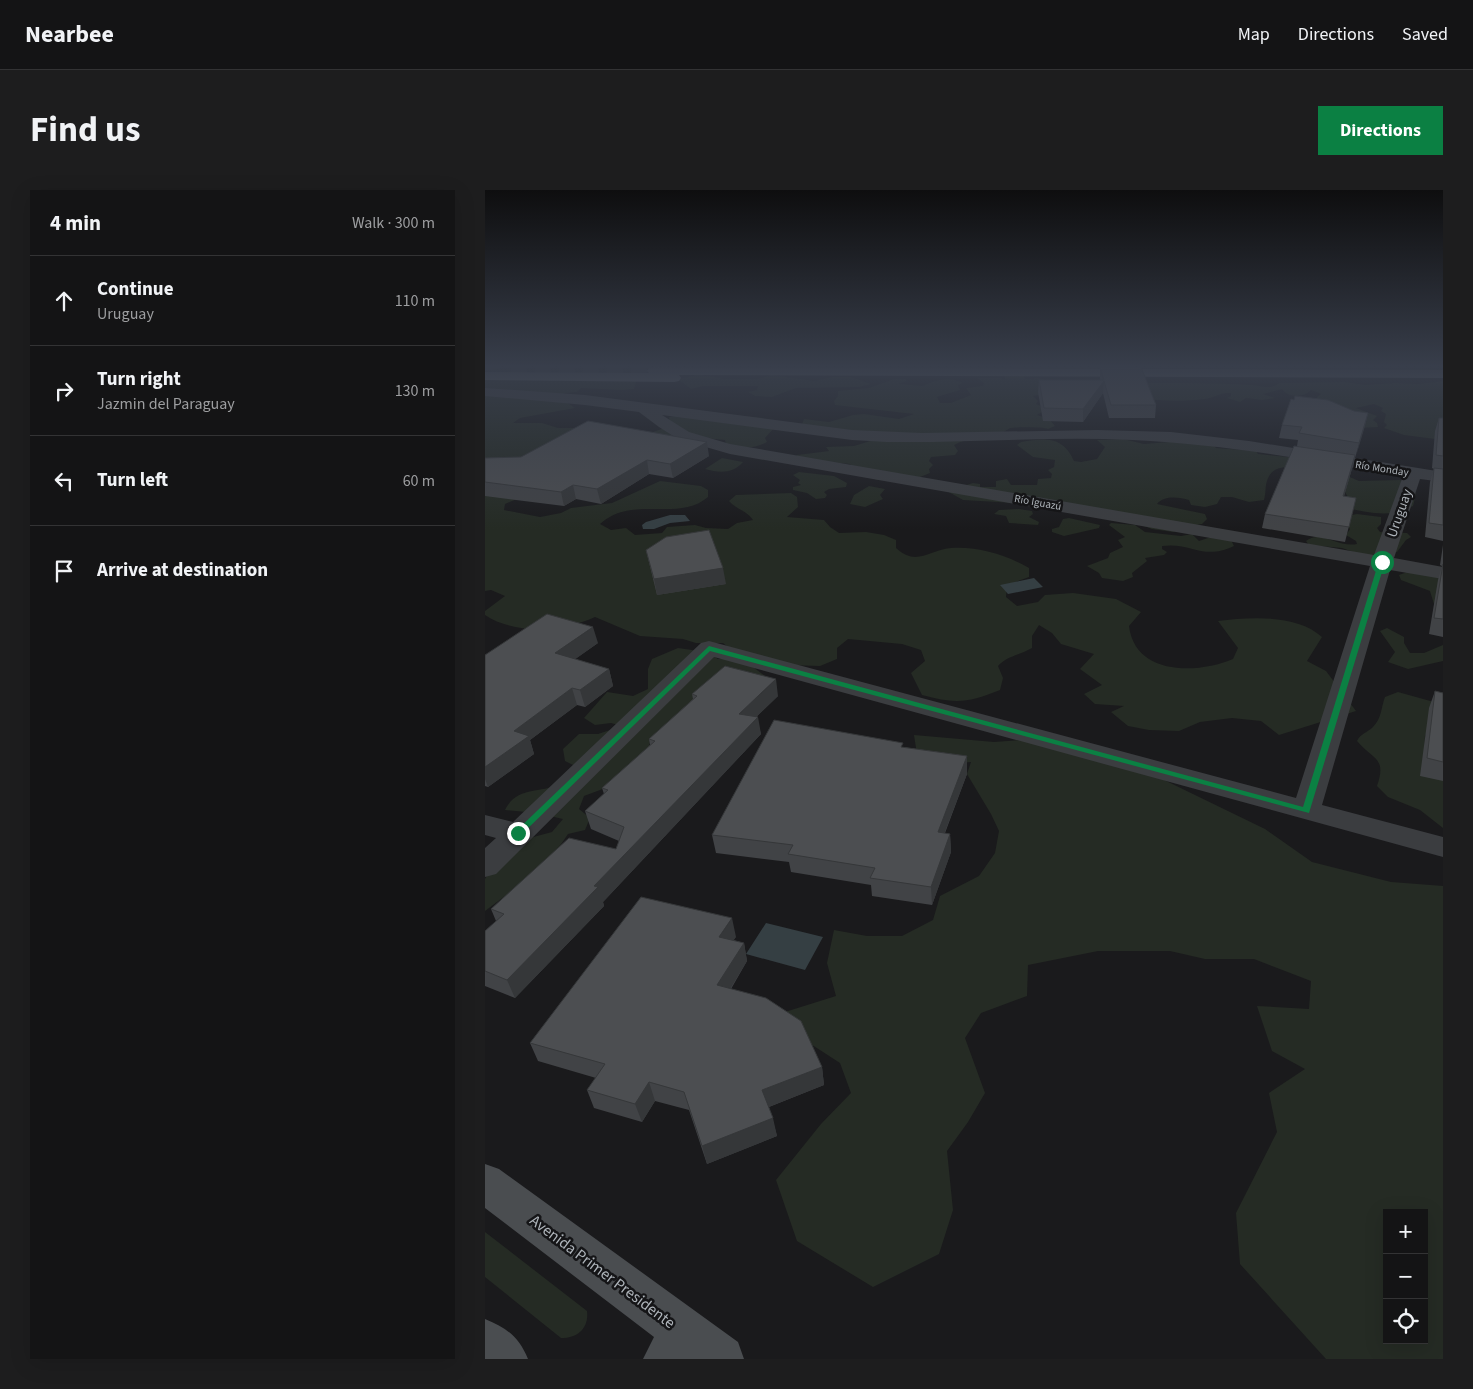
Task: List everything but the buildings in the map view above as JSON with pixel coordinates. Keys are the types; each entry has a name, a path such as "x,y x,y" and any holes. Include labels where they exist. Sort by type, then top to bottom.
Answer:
{"main road":[{"name":"Avenida Primer Presidente","path":"485,1183 691,1351"},
{"path":"485,1342 505,1359"}],"street":[{"name":"Río Iguazú","path":"659,420 675,432 695,441 730,449 1443,573"},
{"name":"Río Monday","path":"737,420 852,435 893,438 1130,435 1207,441 1443,477"},
{"name":"Uruguay","path":"1307,811 1382,562 1413,473"},
{"path":"485,866 709,648 1443,847"},
{"path":"485,825 518,833"}],"shaded area":[{"path":"485,420 518,420 513,423 542,423 558,428 576,428 580,439 485,469"},
{"path":"669,420 765,420 775,427 765,438 767,442 752,447 726,444 725,440 673,435 666,439 636,438 670,426"},
{"path":"804,420 829,422 837,420 1049,420 1055,426 1048,429 1010,428 991,436 960,442 954,445 958,451 955,455 931,457 929,461 933,465 929,469 930,473 910,481 877,480 857,473 850,464 793,459 797,455 829,451 826,447 854,446 880,438 802,424"},
{"path":"1346,420 1373,420 1378,427 1359,428"},
{"path":"1385,420 1443,420 1443,440 1404,435 1384,428 1387,425 1384,422"},
{"path":"1123,439 1144,444 1181,441 1213,445 1216,448 1256,451 1258,454 1308,459 1359,481 1400,480 1409,484 1416,494 1413,506 1397,512 1381,513 1347,508 1349,499 1345,492 1346,489 1303,470 1281,468 1272,472 1267,481 1264,500 1249,502 1232,497 1221,497 1217,504 1205,507 1191,505 1189,500 1181,498 1168,498 1160,501 1157,504 1205,514 1207,519 1202,524 1189,526 1173,532 1152,529 1136,523 1015,503 963,500 947,491 973,483 980,484 980,487 996,487 996,481 1007,479 1011,485 1037,485 1038,479 1051,478 1052,474 1048,470 1054,467 1055,460 1033,457 1017,445 1021,442 1045,440 1059,443 1070,453 1074,461 1081,462 1097,459 1105,447 1097,440"},
{"path":"722,458 743,462 735,469 725,472 705,469"},
{"path":"799,472 834,476 847,483 846,487 829,489 824,492 827,495 825,498 816,499 807,493 793,490 793,487 801,485 798,483 800,480 793,475"},
{"path":"660,481 701,486 708,490 708,497 696,504 683,508 627,511 613,515 600,524 611,530 626,528 635,535 662,533 667,527 695,525 706,528 728,529 737,523 753,520 729,501 736,495 791,493 797,497 798,507 787,517 824,520 839,533 866,532 884,535 896,540 896,548 903,554 917,557 943,549 971,548 1002,555 1020,563 1029,568 1029,577 1007,585 1006,597 1017,606 1038,602 1045,595 1073,593 1116,599 1141,612 1129,626 1134,642 1143,654 1155,662 1170,667 1203,667 1233,659 1238,648 1218,621 1258,618 1300,624 1322,637 1307,661 1326,671 1356,711 1279,735 1261,721 1232,718 1200,722 1179,731 1149,730 1128,726 1111,712 1124,706 1095,704 1084,694 1102,685 1080,669 1094,654 1061,644 1052,633 1039,625 1032,636 1032,648 998,666 1003,678 1000,690 979,698 961,701 944,700 922,695 911,673 925,661 921,650 902,644 848,639 837,648 837,659 820,666 749,664 765,676 650,741 648,751 616,784 584,796 579,809 590,818 585,830 568,834 541,866 485,911 485,879 496,859 526,839 552,832 563,819 537,813 505,810 510,802 522,794 552,787 567,779 577,767 565,761 563,749 579,734 598,734 622,726 611,723 595,725 584,718 607,692 633,696 648,689 648,669 652,659 678,648 706,652 718,659 747,663 723,643 696,643 683,639 640,636 595,617 569,626 539,629 510,626 485,615 485,611 505,596 491,590 485,591 485,487 519,498 505,504 504,510 540,517 561,513 571,508 612,503"},
{"path":"869,486 885,489 880,495 883,499 865,507 850,504 854,495"},
{"path":"1019,509 1032,511 1033,514 1029,517 1039,522 1038,525 1009,523 1006,516 994,514 999,510"},
{"path":"670,515 685,515 690,521 670,523 654,529 643,529 642,525 646,522"},
{"path":"1352,515 1381,517 1381,524 1377,528 1380,532 1407,533 1411,537 1406,540 1397,552 1388,552 1377,556 1359,554 1342,548 1309,545 1306,541 1317,537 1343,544 1357,544 1356,541 1346,535 1350,529 1347,525"},
{"path":"1069,518 1100,525 1099,528 1064,536 1052,532 1052,529 1059,527 1063,519"},
{"path":"1111,523 1135,525 1145,532 1181,536 1192,534 1199,541 1214,536 1231,540 1234,546 1214,552 1206,552 1182,546 1162,546 1162,549 1167,552 1164,555 1145,558 1147,561 1132,573 1133,577 1123,581 1102,578 1099,573 1087,566 1108,558 1110,553 1123,547 1118,540 1125,537 1109,525"},
{"path":"1413,570 1443,573 1442,612 1434,604 1430,591 1401,580 1399,575"},
{"path":"1034,578 1043,587 1008,594 1000,585"},
{"path":"1387,628 1404,637 1404,643 1410,653 1424,653 1443,645 1443,661 1408,669 1388,662 1395,652 1380,631"},
{"path":"1398,692 1441,704 1425,736 1424,752 1443,764 1443,828 1420,810 1388,797 1377,786 1380,777 1379,764 1357,741 1360,736 1376,724 1385,697"},
{"path":"914,735 994,742 1034,739 1160,778 1265,829 1312,862 1391,882 1443,886 1443,1359 1326,1359 1240,1264 1236,1213 1277,1132 1269,1093 1305,1069 1272,1051 1257,1006 1309,1009 1311,981 1254,959 1205,959 1170,951 1098,951 1028,965 1027,996 981,1013 965,1038 985,1093 968,1122 947,1151 953,1210 939,1254 873,1287 797,1241 776,1180 821,1124 851,1093 840,1063 769,1017 836,996 827,963 834,930 867,936 902,936 933,920 940,896 979,876 995,853 999,831 967,774 971,762 919,767"},
{"path":"766,923 823,937 805,970 746,954"},
{"path":"485,1232 587,1311 586,1322 581,1331 573,1336 561,1338 485,1277"}],"route":[{"path":"518,833 709,648 1307,811 1382,562"}]}
